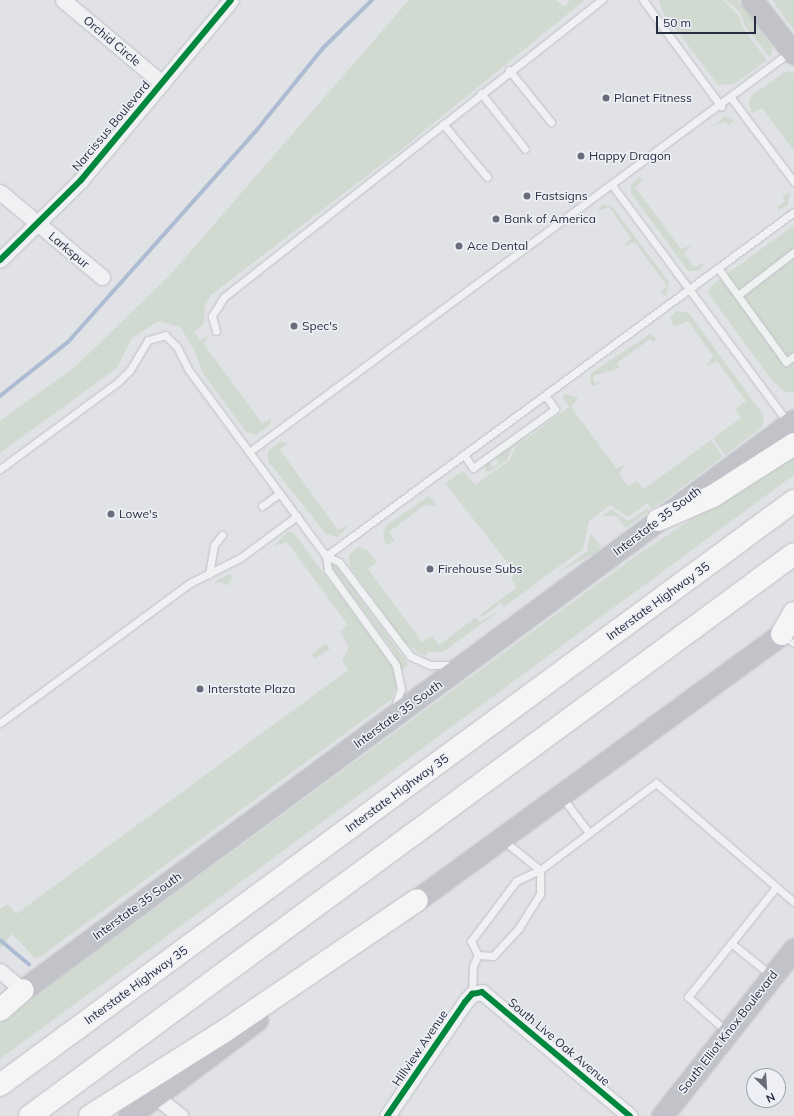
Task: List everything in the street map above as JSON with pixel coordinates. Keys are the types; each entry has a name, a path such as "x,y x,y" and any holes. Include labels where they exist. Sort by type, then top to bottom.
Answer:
{"highway":[{"path":"658,520 713,496 792,429"},
{"name":"Interstate Highway 35","path":"0,1085 794,501"},
{"path":"30,1116 794,554"},
{"path":"790,634 794,613"},
{"path":"90,1116 229,1028 417,900"},
{"path":"0,1008 23,990"}],"main road":[{"path":"752,0 793,52"},
{"name":"Interstate 35 South","path":"23,990 508,634 658,520"},
{"path":"129,1116 156,1098 500,837 790,634"},
{"name":"South Elliot Knox Boulevard","path":"662,1116 726,1031 794,949"}],"street":[{"name":"Orchid Circle","path":"63,0 162,83"},
{"name":"Narcissus Boulevard","path":"0,260 39,224 162,83 231,0"},
{"name":"Larkspur","path":"0,192 102,277"},
{"path":"0,971 23,990"},
{"name":"South Live Oak Avenue","path":"472,994 482,992 630,1116"},
{"name":"Hillview Avenue","path":"387,1116 472,994"},
{"path":"156,1098 180,1116"}],"lane":[{"path":"216,331 212,316 220,301 509,70 602,0"},
{"path":"643,0 721,106"},
{"path":"250,452 793,52"},
{"path":"509,70 551,122"},
{"path":"481,93 525,149"},
{"path":"731,98 794,182"},
{"path":"443,124 487,177"},
{"path":"612,185 792,429"},
{"path":"326,556 794,212"},
{"path":"738,294 794,252"},
{"path":"718,268 786,362 794,356"},
{"path":"0,469 118,382 134,364 144,344 160,335 168,337 178,347 188,369 326,556 328,570 390,656 401,681 396,705 363,739"},
{"path":"464,455 473,468 555,409 545,395"},
{"path":"262,506 280,493"},
{"path":"0,723 190,583 240,558 297,516"},
{"path":"209,574 214,544 222,535"},
{"path":"326,556 340,562 402,646 420,662 451,665 508,634"},
{"path":"472,994 473,966 478,954 471,940 491,911 516,881 540,870 656,783 794,902"},
{"path":"560,796 589,833"},
{"path":"500,837 540,870"},
{"path":"478,954 492,956 519,928 540,894 540,870"},
{"path":"726,1031 688,997 776,887"},
{"path":"731,943 772,976"}],"shaded area":[{"path":"409,0 556,0 564,7 570,0 585,0 403,148 211,295 205,306 204,324 194,332 200,340 210,335 203,343 262,423 271,418 270,425 256,435 246,432 202,372 194,349 180,327 159,321 132,338 117,368 0,453 0,421 76,366 170,275"},
{"path":"659,0 723,0 739,16 744,30 767,60 734,84 718,85 662,11"},
{"path":"726,0 738,0 773,47 770,58 745,26 740,12"},
{"path":"772,0 794,0 794,30 787,21"},
{"path":"786,71 794,73 794,151 762,108 752,113 749,104 751,96"},
{"path":"725,116 735,120 729,125 726,121 715,125"},
{"path":"639,177 643,181 635,187 681,249 692,245 684,253 694,267 705,263 699,271 688,271 631,193 631,185"},
{"path":"790,192 788,205 778,211 777,207 785,201 782,197"},
{"path":"602,205 612,206 669,282 666,296 660,293 667,286 635,242 624,246 631,238 609,207 598,211"},
{"path":"794,225 794,393 785,392 771,379 708,293 712,285"},
{"path":"676,311 689,313 764,416 762,427 725,455 713,438 741,418 735,409 746,401 717,361 706,366 713,356 688,321 674,327 670,318"},
{"path":"650,334 657,339 653,342 650,339 617,363 619,368 593,376 595,383 602,381 594,386 590,384 591,373"},
{"path":"566,394 578,398 571,407 617,469 625,464 619,474 628,486 637,481 644,489 711,440 723,457 652,509 647,503 628,517 610,505 589,521 583,549 504,607 501,603 482,617 480,615 517,587 511,579 515,572 445,483 463,471 475,485 510,460 515,447 569,407 562,396"},
{"path":"548,419 512,448 507,460 491,471 486,471 485,465 489,462 493,467 499,463 495,457"},
{"path":"279,442 288,443 280,450 338,530 349,525 338,537 326,534 268,461 268,451"},
{"path":"794,452 794,475 0,1059 0,1024 37,995 637,555"},
{"path":"429,496 438,506 425,505 389,532 395,541 386,545 383,534 387,525"},
{"path":"647,508 649,511 626,528 616,516 602,516 611,509 628,521"},
{"path":"288,532 294,533 391,664 397,682 392,699 40,957 35,958 12,934 0,948 0,909 8,904 16,914 348,670 342,661 349,647 340,631 348,625 287,542 273,546"},
{"path":"590,533 601,546 597,552 557,573 587,551"},
{"path":"358,547 366,549 377,562 368,569 422,642 432,636 439,645 476,617 480,622 502,609 443,652 428,652 426,656 417,652 404,641 350,567 349,555"},
{"path":"332,564 336,565 409,665 402,669 396,655 332,568"},
{"path":"229,574 233,577 227,586 222,582 213,583"},
{"path":"326,643 330,649 314,659 312,654"}],"waterway":[{"path":"0,396 68,342 256,131 323,48 372,0"},
{"path":"0,940 29,964"}],"cycle path":[{"path":"0,260 81,180 231,0"},
{"path":"387,1116 465,1002 472,994 482,992 630,1116"}],"place":[{"name":"Planet Fitness","path":"606,98"},
{"name":"Happy Dragon","path":"581,156"},
{"name":"Fastsigns","path":"527,196"},
{"name":"Bank of America","path":"496,219"},
{"name":"Ace Dental","path":"459,246"},
{"name":"Spec's","path":"294,326"},
{"name":"Lowe's","path":"111,514"},
{"name":"Firehouse Subs","path":"430,569"},
{"name":"Interstate Plaza","path":"200,689"}]}
